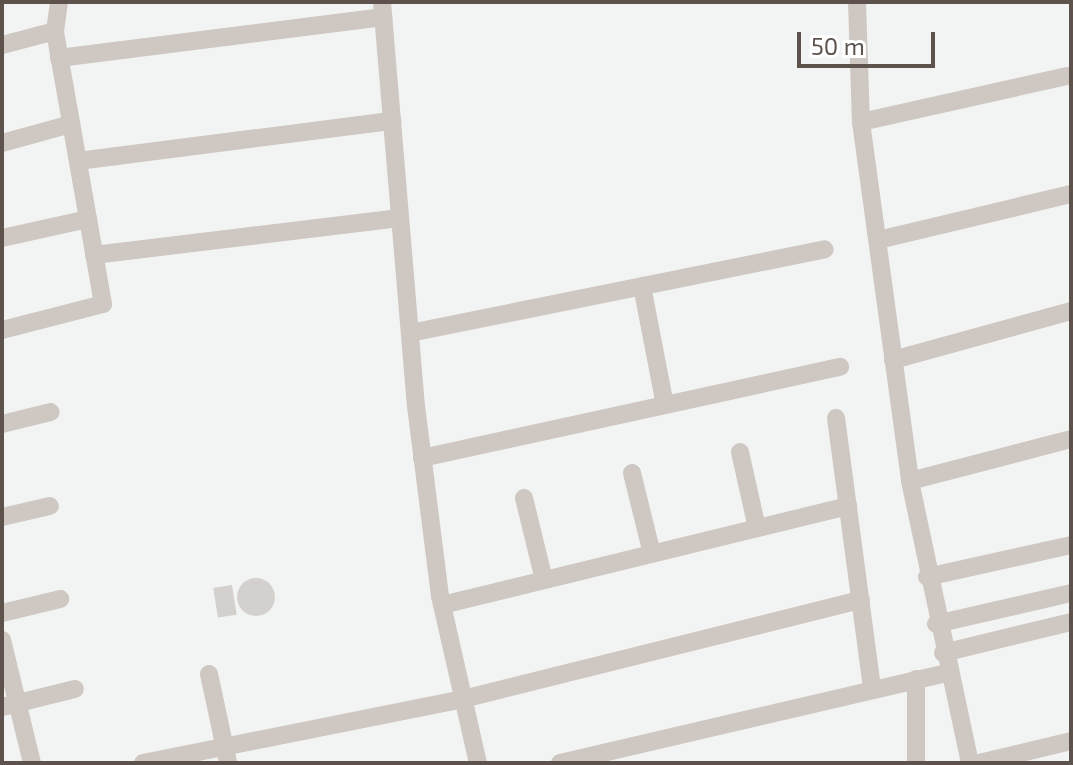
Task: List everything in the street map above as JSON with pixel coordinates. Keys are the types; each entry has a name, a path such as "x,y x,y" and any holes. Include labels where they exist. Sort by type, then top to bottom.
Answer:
{"street":[{"path":"2,330 103,304 55,31 59,2"},
{"path":"857,2 861,122 910,481 936,624 970,763"},
{"path":"59,58 383,9 422,458 442,605 478,763"},
{"path":"2,45 55,31"},
{"path":"861,122 1067,76"},
{"path":"78,161 392,121"},
{"path":"2,143 71,124"},
{"path":"878,240 1071,194"},
{"path":"94,255 400,218"},
{"path":"2,238 88,219"},
{"path":"410,333 825,249"},
{"path":"642,286 665,405"},
{"path":"893,360 1071,311"},
{"path":"422,458 840,367"},
{"path":"2,424 51,412"},
{"path":"836,418 872,688"},
{"path":"910,481 1071,439"},
{"path":"740,452 757,528"},
{"path":"632,473 652,554"},
{"path":"524,498 544,580"},
{"path":"2,517 50,506"},
{"path":"442,605 848,506"},
{"path":"927,577 1071,545"},
{"path":"936,624 1071,593"},
{"path":"2,613 60,599"},
{"path":"143,763 223,742 463,699 861,600"},
{"path":"943,653 1071,622"},
{"path":"2,640 10,705 32,763"},
{"path":"560,763 947,673"},
{"path":"209,674 228,763"},
{"path":"916,679 916,763"},
{"path":"10,705 75,689"},
{"path":"979,763 1071,741"}],"building":[{"path":"256,578 270,583 275,597 270,611 256,616 242,611 237,597 242,583"},
{"path":"232,585 237,615 218,618 213,588"}]}
